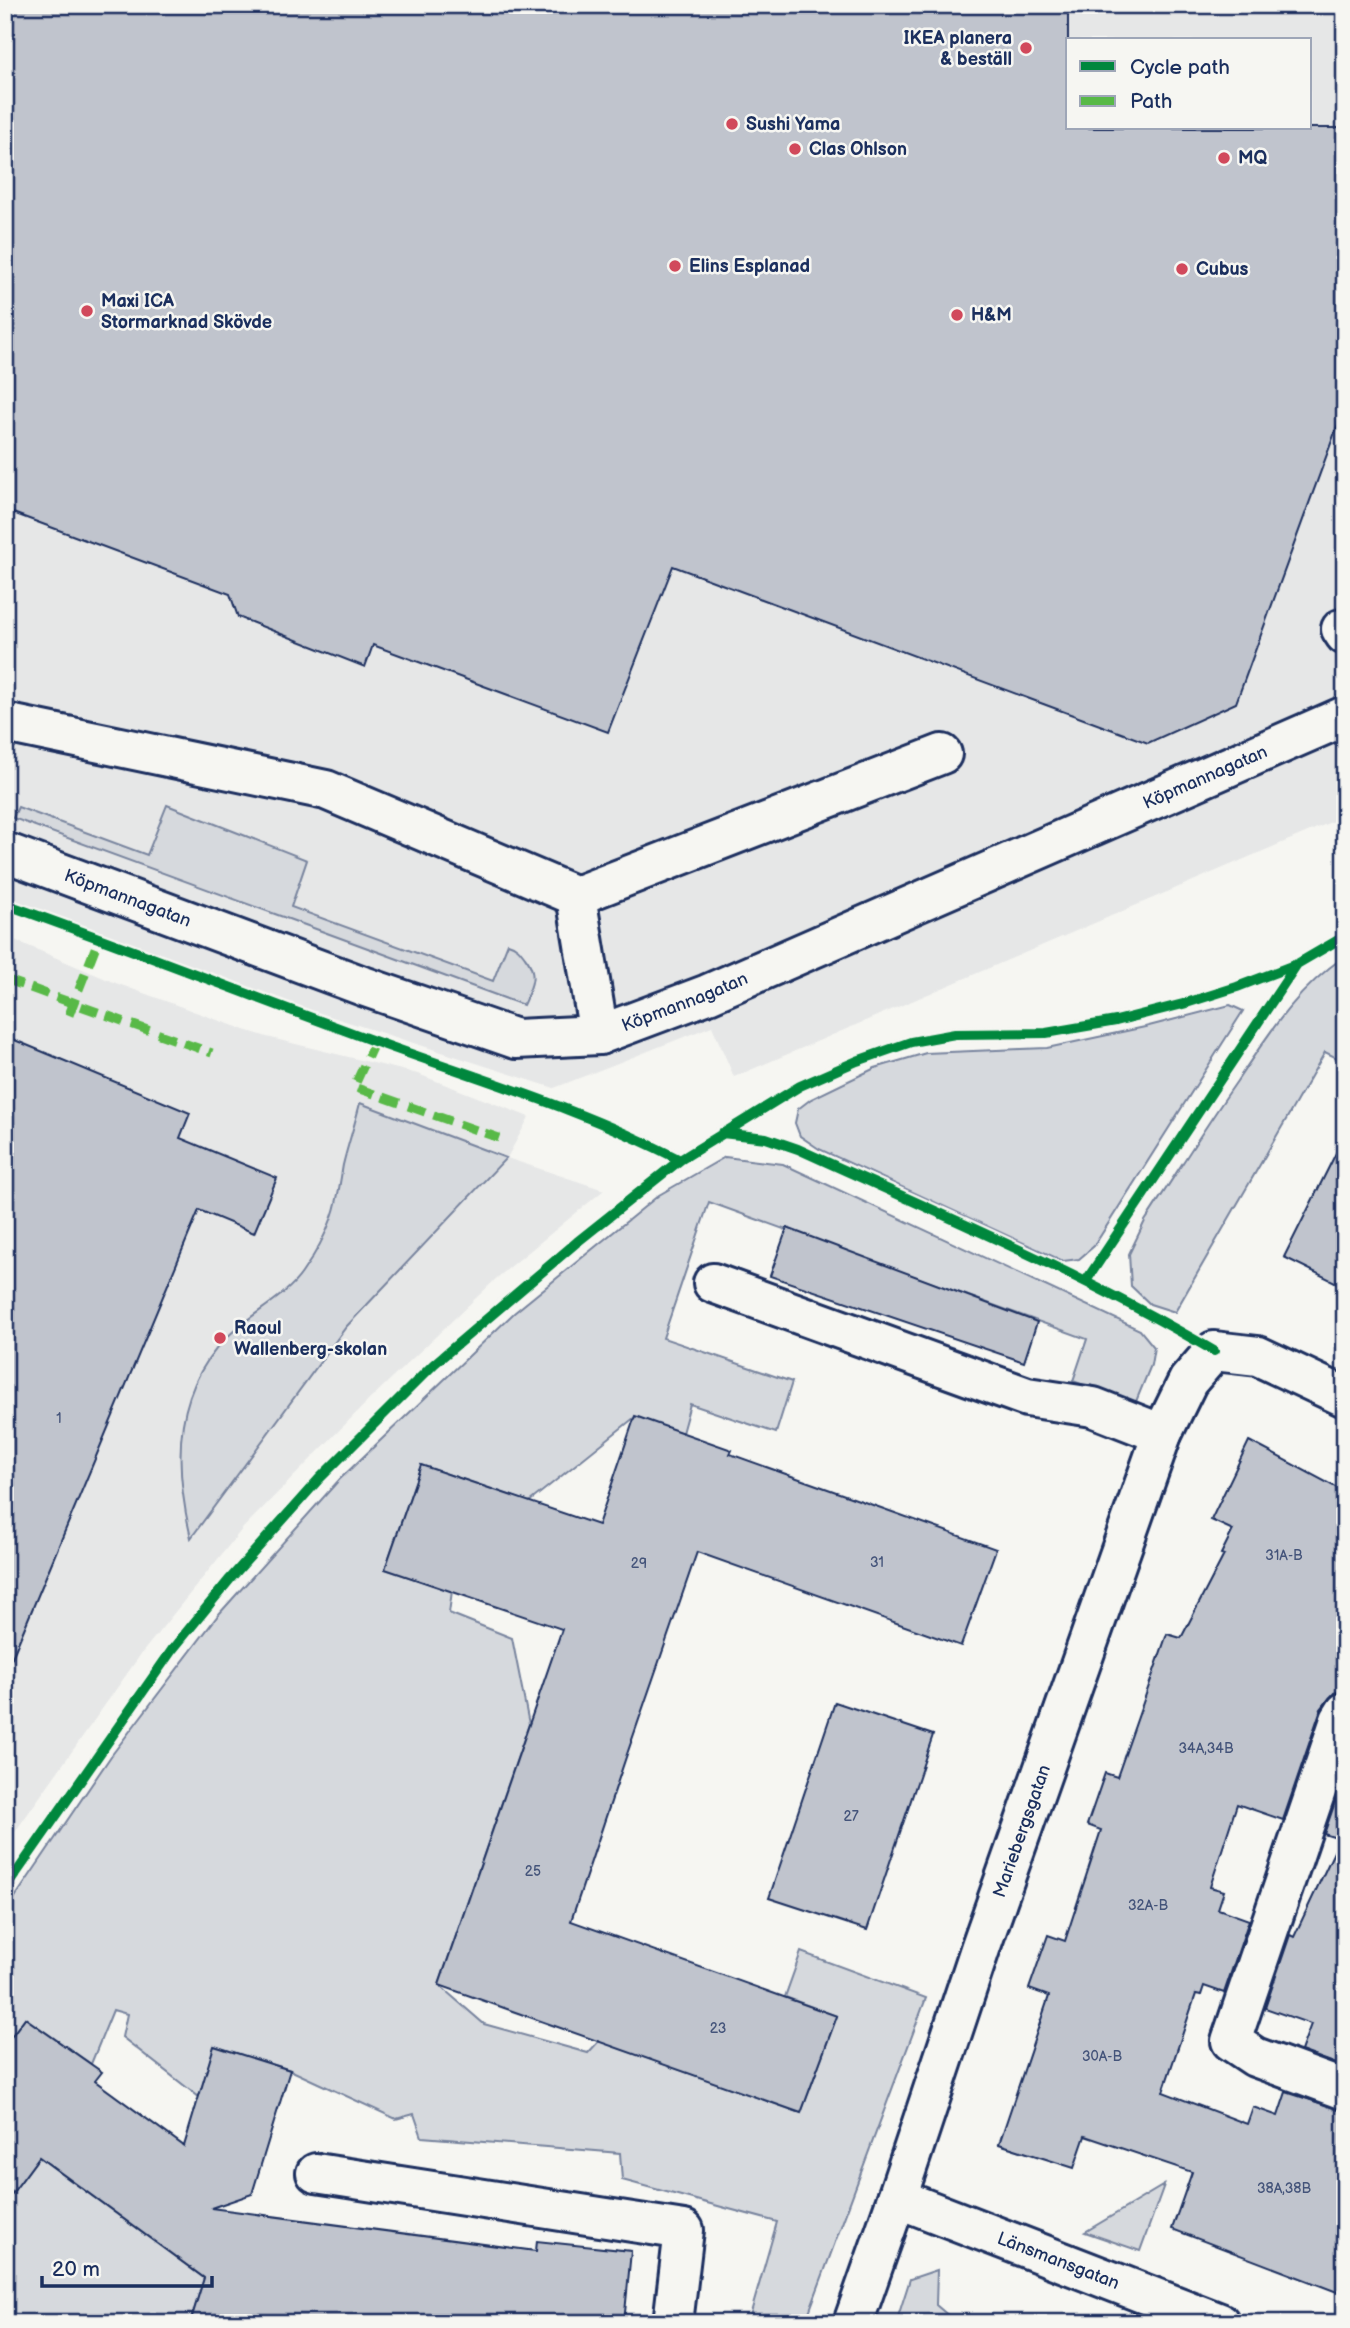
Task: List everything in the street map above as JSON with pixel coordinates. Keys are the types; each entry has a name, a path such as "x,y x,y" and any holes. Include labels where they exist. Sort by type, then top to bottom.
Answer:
{"street":[{"name":"Köpmannagatan","path":"5,852 363,986 516,1039 600,1035 708,994 1345,716"},
{"path":"5,723 326,790 576,896 942,754"},
{"path":"576,896 600,1035"},
{"path":"713,1283 1027,1397 1093,1407 1162,1434"},
{"name":"Mariebergsgatan","path":"853,2323 977,1958 1162,1434 1188,1381 1214,1351 1258,1356 1345,1397"},
{"path":"1345,1712 1340,1720 1231,2042 1255,2057 1345,2090"},
{"path":"316,2173 684,2230 673,2323"},
{"name":"Länsmansgatan","path":"897,2199 1220,2323"}],"shaded area":[{"name":"Elins Esplanad","path":"5,5 1345,5 1345,816 734,1077 712,1026 554,1088 5,912"},
{"path":"167,805 307,860 291,907 493,981 508,943 513,945 529,963 533,975 523,1005 13,818 18,807 147,855"},
{"name":"Raoul Wallenberg-skolan","path":"5,936 113,982 245,1030 418,1074 529,1117 507,1158 604,1190 498,1277 370,1399 243,1528 141,1654 5,1846"},
{"path":"1345,956 1345,1062 1325,1052 1175,1312 1150,1304 1131,1286 1129,1254 1145,1221 1272,1029 1312,983"},
{"path":"1230,1005 1243,1011 1094,1246 1079,1259 1063,1261 819,1149 800,1136 795,1123 798,1109 811,1099 875,1068 926,1053 1047,1048"},
{"path":"360,1103 506,1158 346,1327 191,1538 181,1480 183,1425 189,1398 200,1373 216,1350 237,1328 289,1288 315,1253 334,1211"},
{"path":"725,1157 783,1164 1140,1330 1154,1347 1151,1365 1135,1404 1073,1381 1087,1339 709,1202 663,1338 792,1382 776,1433 690,1404 682,1433 635,1417 529,1502 421,1465 385,1569 452,1591 449,1613 512,1638 529,1724 439,1985 484,2024 588,2053 599,2041 801,2113 837,2016 785,1997 801,1952 926,1998 805,2323 748,2323 777,2222 622,2180 620,2153 422,2137 414,2114 396,2119 290,2070 215,2046 199,2097 122,2037 127,2014 113,2010 91,2064 25,2018 5,2045 5,1912 111,1756 219,1614 339,1480 514,1313 659,1195"},
{"path":"39,2157 204,2278 190,2323 5,2323 5,2203"},
{"path":"1164,2185 1140,2251 1085,2232"},
{"path":"937,2270 936,2305 957,2323 896,2323 910,2279"}],"building":[{"name":"Elins Esplanad","path":"5,5 1068,5 1066,130 1345,128 1345,405 1236,703 1148,743 673,566 608,732 373,645 365,667 238,617 230,594 5,510"},
{"path":"5,1036 190,1113 180,1138 277,1178 254,1233 199,1210 6,1672"},
{"path":"1345,1135 1345,1287 1284,1257"},
{"path":"787,1228 1037,1322 1024,1362 770,1276"},
{"path":"635,1416 732,1450 730,1454 996,1549 961,1646 697,1552 626,1757 571,1921 837,2016 801,2113 439,1985 562,1629 385,1569 421,1465 598,1525"},
{"path":"1249,1441 1345,1492 1345,1690 1334,1693 1321,1709 1283,1820 1237,1804 1210,1887 1224,1891 1218,1909 1249,1920 1224,1993 1204,1986 1201,1995 1196,1994 1163,2092 1247,2124 1253,2107 1278,2116 1286,2092 1345,2111 1345,2295 1172,2229 1192,2172 1085,2136 1074,2168 999,2144 1049,1996 1029,1989 1048,1935 1065,1941 1101,1830 1087,1825 1105,1773 1117,1777 1167,1634 1181,1638 1224,1555 1221,1554 1233,1530 1211,1520"},
{"path":"835,1702 933,1735 867,1930 769,1898"},
{"path":"1345,1774 1345,2067 1301,2051 1311,2024 1265,2008 1290,1935 1294,1937 1340,1839 1324,1834"},
{"path":"25,2018 102,2072 95,2081 184,2146 214,2046 290,2070 252,2194 211,2208 536,2251 537,2241 631,2251 624,2323 190,2323 204,2278 39,2157 5,2203 5,2045"}],"marked path":[{"path":"69,1015 99,938"},
{"path":"5,979 212,1053"},
{"path":"375,1041 354,1087 499,1138"}],"cycle path":[{"path":"5,904 567,1110 680,1160"},
{"path":"5,1889 172,1650 230,1579 319,1479 434,1364 577,1242 680,1160 800,1086 857,1061 911,1042 955,1034 1046,1033 1116,1021 1237,987 1297,964 1345,936"},
{"path":"1086,1281 1297,964"},
{"path":"722,1133 766,1138 798,1149 1061,1270 1214,1351"}],"place":[{"name":"IKEA planera & beställ","path":"1026,48"},
{"name":"Sushi Yama","path":"732,124"},
{"name":"Clas Ohlson","path":"795,149"},
{"name":"MQ","path":"1224,158"},
{"name":"Elins Esplanad","path":"675,266"},
{"name":"Cubus","path":"1182,269"},
{"name":"Maxi ICA Stormarknad Skövde","path":"87,311"},
{"name":"H&M","path":"957,315"},
{"name":"Raoul Wallenberg-skolan","path":"220,1338"}]}
